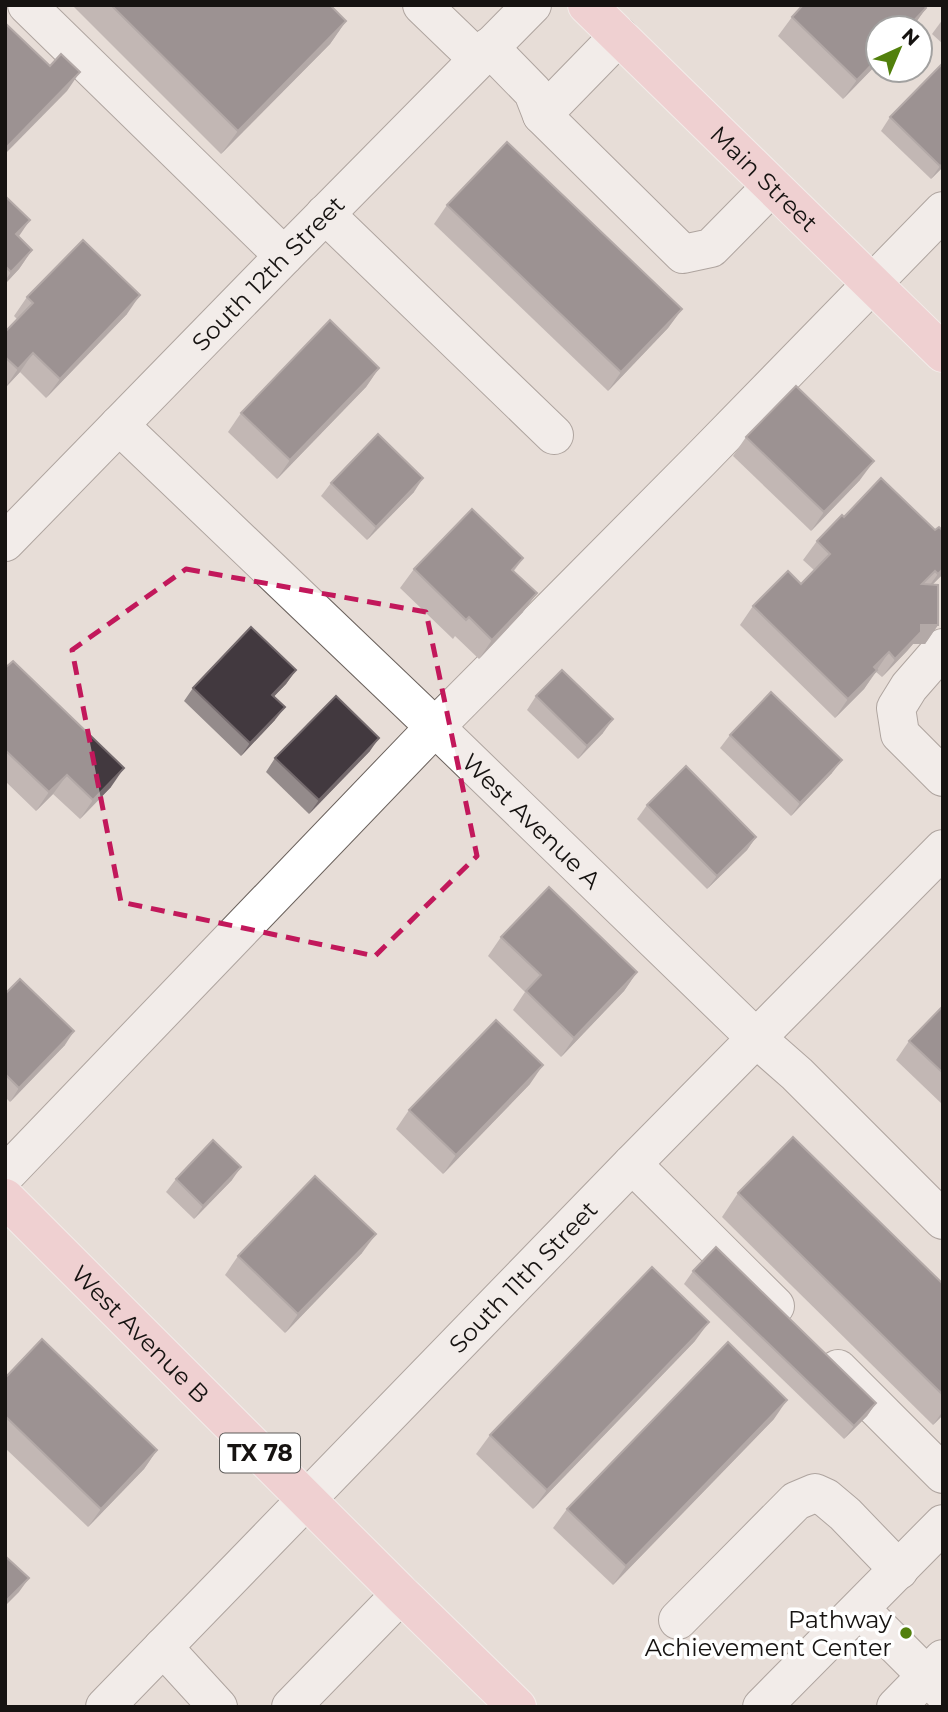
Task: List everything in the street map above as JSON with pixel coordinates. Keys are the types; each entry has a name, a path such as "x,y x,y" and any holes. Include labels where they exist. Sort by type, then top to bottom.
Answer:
{"main road":[{"name":"Main Street","path":"587,5 943,353"},
{"name":"West Avenue B","path":"5,1198 517,1707"}],"street":[{"path":"27,5 284,256"},
{"path":"422,5 533,92 542,115 683,254 710,248 772,186"},
{"name":"South 12th Street","path":"5,542 532,5"},
{"path":"542,115 619,36"},
{"path":"5,1175 435,727 700,460 880,292 943,211"},
{"path":"325,214 554,435"},
{"path":"880,292 943,252"},
{"name":"West Avenue A","path":"119,425 756,1038 797,1074 943,1220"},
{"path":"943,648 909,687 896,708 900,734 943,777"},
{"name":"South 11th Street","path":"105,1707 632,1164 943,849"},
{"path":"632,1164 943,1474"},
{"path":"678,1620 796,1501 815,1493 826,1498 845,1514 899,1570"},
{"path":"761,1707 943,1524"},
{"path":"291,1707 401,1594"},
{"path":"860,1609 937,1676 896,1707"},
{"path":"163,1647 218,1707"}],"highlighted area":[{"path":"186,569 426,612 477,856 375,956 121,902 72,650"}],"building":[{"path":"111,5 330,5 346,21 238,131"},
{"path":"803,5 924,5 926,8 920,14 864,14 864,73 857,80 792,17"},
{"path":"5,23 50,66 61,54 80,72 5,149"},
{"path":"943,63 943,164 940,166 890,117 922,84 934,84 934,72"},
{"path":"507,142 682,309 621,372 447,205"},
{"path":"5,196 30,220 16,234 32,250 11,272 5,266"},
{"path":"83,240 140,295 60,379 33,353 18,369 5,357 5,332 33,303 27,297"},
{"path":"330,320 379,368 290,460 241,413"},
{"path":"796,386 874,461 824,512 746,437"},
{"path":"378,434 423,478 376,527 331,483"},
{"path":"881,478 935,530 939,527 943,531 943,569 938,574 935,571 922,584 938,585 938,625 921,625 921,632 895,659 889,652 874,667 877,670 848,699 753,606 788,571 801,584 830,554 817,541"},
{"path":"472,509 523,558 512,570 537,593 492,640 469,617 466,620 414,569"},
{"path":"251,627 296,670 272,695 285,707 250,743 193,688"},
{"path":"13,661 124,768 93,800 67,775 49,792 5,750 5,668"},
{"path":"562,670 613,719 587,746 536,696"},
{"path":"771,692 842,760 800,803 730,735"},
{"path":"336,696 379,738 319,800 275,758"},
{"path":"686,766 756,837 717,876 647,805"},
{"path":"549,887 637,972 574,1038 526,991 541,975 501,937"},
{"path":"20,979 74,1031 19,1088 5,1074 5,994"},
{"path":"943,1006 943,1073 909,1041"},
{"path":"496,1020 543,1065 456,1155 409,1110"},
{"path":"793,1137 943,1284 943,1395 738,1193"},
{"path":"213,1140 241,1167 203,1206 176,1179"},
{"path":"315,1176 376,1234 298,1314 238,1256"},
{"path":"716,1247 876,1403 854,1426 693,1271"},
{"path":"652,1267 709,1322 547,1490 490,1435"},
{"path":"42,1339 157,1450 101,1509 5,1416 5,1378"},
{"path":"728,1342 787,1400 626,1566 567,1509"},
{"path":"5,1556 29,1578 5,1602"}],"place":[{"name":"Pathway Achievement Center","path":"906,1633"}]}
